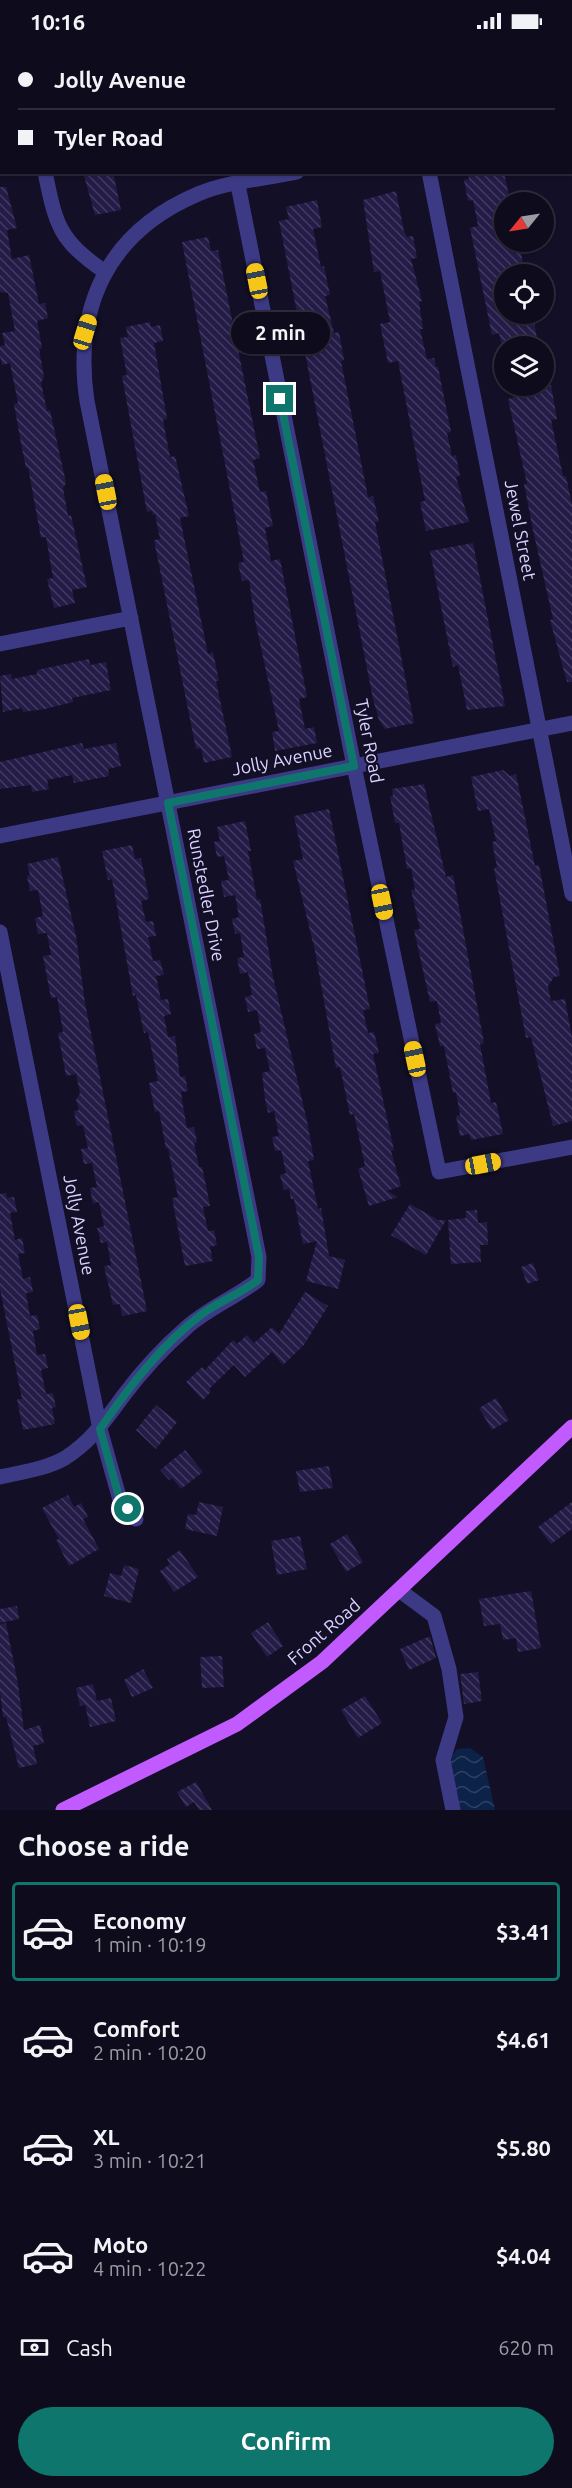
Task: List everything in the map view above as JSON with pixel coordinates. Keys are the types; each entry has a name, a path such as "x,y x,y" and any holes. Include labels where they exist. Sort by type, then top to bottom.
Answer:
{"main road":[{"name":"Front Road","path":"63,1810 237,1724 322,1662 572,1427"}],"street":[{"path":"45,174 56,218 69,244 105,272"},
{"name":"Runstedler Drive","path":"0,1477 64,1459 100,1429 152,1361 185,1328 223,1300 258,1280 259,1257 84,376 85,332 105,272 124,245 160,214 200,193 287,174"},
{"name":"Jewel Street","path":"429,174 572,894"},
{"name":"Tyler Road","path":"237,184 354,766 439,1172 572,1147"},
{"path":"0,644 131,618"},
{"name":"Jolly Avenue","path":"0,836 572,723"},
{"name":"Jolly Avenue","path":"0,932 100,1429 120,1500 136,1519"},
{"path":"399,1590 434,1616 449,1669 456,1717 443,1760 453,1810"}],"water":[{"path":"470,1748 483,1757 495,1810 460,1810 450,1759 457,1749"}],"building":[{"path":"84,174 113,174 121,210 95,215"},
{"path":"468,174 504,174 508,192 494,192 494,252 521,252 523,264 494,264 494,324 535,324 536,336 500,336 499,333 492,335 470,228 478,226 473,200 468,201 464,180 469,179"},
{"path":"0,187 6,187 17,228 7,230 12,259 29,255 39,304 45,303 48,318 37,321 44,377 41,383 47,411 50,410 66,483 63,488 68,516 71,515 87,587 72,590 75,603 54,608 47,579 53,578 46,537 41,538 28,467 26,468 14,404 18,403 10,363 2,365 0,356 0,346 5,345 2,333 15,331 8,293 0,292"},
{"path":"396,191 404,231 407,237 413,236 417,258 411,259 422,301 419,302 423,329 420,329 427,359 434,358 436,367 438,367 451,432 447,433 452,456 456,455 460,476 456,477 469,522 426,531 420,502 425,501 398,361 388,363 380,324 390,322 380,271 374,272 363,200"},
{"path":"317,200 322,227 313,229 330,295 325,296 334,333 339,332 344,360 341,361 368,497 373,496 379,522 375,522 414,723 385,729 379,720 373,699 279,221 289,219 286,207"},
{"path":"208,237 211,251 218,250 260,458 253,460 260,492 266,491 273,526 265,528 271,561 280,559 307,697 299,699 305,729 314,727 317,743 275,751 272,732 279,731 255,620 249,580 242,581 238,563 244,562 182,242"},
{"path":"150,322 151,327 160,325 163,341 154,343 167,419 163,420 170,457 175,456 189,516 180,518 208,654 213,652 219,681 216,681 232,757 204,763 201,748 196,749 154,540 160,539 155,514 153,515 152,511 147,512 122,376 127,375 120,338 128,337 126,327"},
{"path":"513,396 553,396 557,419 551,420 572,505 572,682 567,682 550,620 553,619 508,399 513,398"},
{"path":"473,543 505,706 467,710 458,665 453,667 430,551"},
{"path":"89,659 90,665 106,662 111,690 72,698 73,702 45,709 23,712 22,708 3,712 0,676 11,674 12,679 37,674 37,670"},
{"path":"82,743 84,749 116,743 121,766 108,769 109,776 74,783 72,775 47,780 49,789 32,792 31,785 0,789 0,762"},
{"path":"503,770 510,776 516,774 535,866 539,865 560,976 554,977 548,986 551,1001 565,999 572,1038 572,1121 553,1126 531,1037 526,1038 494,868 497,867 492,842 496,841 489,809 478,811 471,777"},
{"path":"424,784 446,877 453,875 484,1043 480,1044 491,1103 496,1102 503,1134 471,1140 469,1134 460,1136 456,1116 460,1115 456,1092 453,1093 444,1046 440,1046 435,1024 441,1023 437,1001 430,1002 414,930 420,929 411,890 415,890 411,868 407,869 399,823 395,823 390,796 393,796 392,789"},
{"path":"329,809 370,1009 363,1010 368,1033 374,1032 379,1053 373,1054 394,1150 391,1151 401,1186 387,1191 398,1197 369,1206 358,1169 365,1166 354,1114 350,1115 340,1067 336,1068 315,951 293,861 303,859 294,816"},
{"path":"245,821 257,900 260,899 273,977 307,1121 314,1160 308,1161 318,1209 321,1208 329,1256 345,1260 338,1289 306,1281 317,1241 303,1244 294,1199 291,1199 289,1189 284,1190 280,1175 286,1173 281,1150 275,1151 272,1137 279,1136 274,1111 268,1113 265,1099 262,1073 270,1071 265,1048 257,1049 254,1034 261,1032 257,1010 248,1012 245,997 252,995 248,972 240,974 237,958 244,957 240,933 235,934 232,919 239,917 235,895 224,897 221,881 229,880 224,856 217,857 214,842 220,841 217,827"},
{"path":"132,845 135,859 141,858 149,899 141,901 146,922 153,921 156,936 148,937 153,961 160,960 164,975 156,976 161,1000 168,999 171,1014 164,1016 168,1037 175,1036 180,1077 185,1076 188,1091 181,1092 187,1128 194,1127 197,1142 194,1143 199,1167 202,1167 210,1206 203,1207 208,1231 214,1230 217,1245 210,1247 213,1261 185,1266 172,1198 178,1197 159,1111 155,1112 149,1083 158,1081 148,1032 144,1033 136,995 133,996 112,879 108,880 102,851"},
{"path":"58,857 76,936 85,1003 147,1311 122,1316 120,1304 113,1305 104,1266 111,1265 107,1242 101,1243 97,1228 104,1226 99,1202 93,1204 90,1188 97,1187 92,1163 84,1164 81,1149 88,1148 83,1125 77,1126 74,1111 79,1110 76,1100 80,1093 76,1074 66,1076 58,1033 63,1032 57,997 51,998 43,956 51,955 47,933 38,934 35,918 43,916 38,890 30,891 27,876 30,875 27,864"},
{"path":"6,1193 7,1198 14,1197 17,1212 10,1213 15,1240 22,1238 25,1253 18,1254 23,1279 30,1277 33,1292 26,1293 30,1316 37,1315 40,1329 33,1331 37,1355 45,1354 48,1368 41,1370 46,1394 53,1393 56,1407 52,1408 55,1424 23,1430 17,1399 22,1399 0,1289 0,1194"},
{"path":"410,1204 438,1220 446,1220 426,1255 391,1235"},
{"path":"477,1210 478,1223 487,1222 488,1245 480,1245 481,1262 451,1264 448,1220 466,1218 466,1211"},
{"path":"533,1263 539,1280 527,1284 521,1267"},
{"path":"305,1292 328,1306 304,1345 283,1365 272,1352 245,1377 234,1365 209,1389 211,1392 203,1400 186,1382 202,1367 205,1370 233,1340 237,1344 247,1335 254,1343 272,1327 279,1334"},
{"path":"496,1398 509,1420 492,1430 479,1408"},
{"path":"156,1405 177,1422 156,1449 136,1430"},
{"path":"185,1450 203,1472 181,1489 172,1478 169,1480 160,1470"},
{"path":"329,1466 333,1488 300,1492 296,1471"},
{"path":"68,1495 74,1507 81,1503 88,1517 83,1519 99,1549 69,1566 56,1540 59,1539 42,1508"},
{"path":"199,1502 223,1507 217,1536 185,1529 188,1514 196,1515"},
{"path":"572,1502 572,1529 551,1544 538,1527"},
{"path":"347,1534 363,1562 346,1572 330,1544"},
{"path":"300,1536 307,1569 277,1575 271,1541"},
{"path":"180,1550 198,1577 174,1592 160,1571 170,1564 167,1559"},
{"path":"124,1565 139,1569 131,1603 104,1596 110,1573 121,1576"},
{"path":"531,1591 541,1648 518,1652 516,1638 503,1640 500,1624 484,1626 479,1599"},
{"path":"17,1606 19,1619 0,1623 0,1609"},
{"path":"268,1622 283,1646 267,1657 251,1633"},
{"path":"6,1623 24,1730 40,1725 44,1743 33,1746 37,1764 19,1768 6,1717 3,1717 0,1692 0,1624"},
{"path":"430,1636 436,1658 409,1670 400,1649"},
{"path":"222,1656 224,1687 202,1688 200,1657"},
{"path":"143,1669 153,1688 132,1697 124,1680"},
{"path":"478,1672 482,1701 464,1704 460,1674"},
{"path":"93,1684 97,1701 111,1698 116,1721 90,1727 85,1705 80,1706 76,1688"},
{"path":"365,1696 382,1723 358,1738 341,1710"},
{"path":"196,1782 212,1810 199,1810 194,1802 186,1807 177,1792"}],"route":[{"path":"128,1509 120,1500 100,1429 152,1361 185,1328 223,1300 247,1289 258,1280 259,1257 168,803 354,766 280,399"}]}
